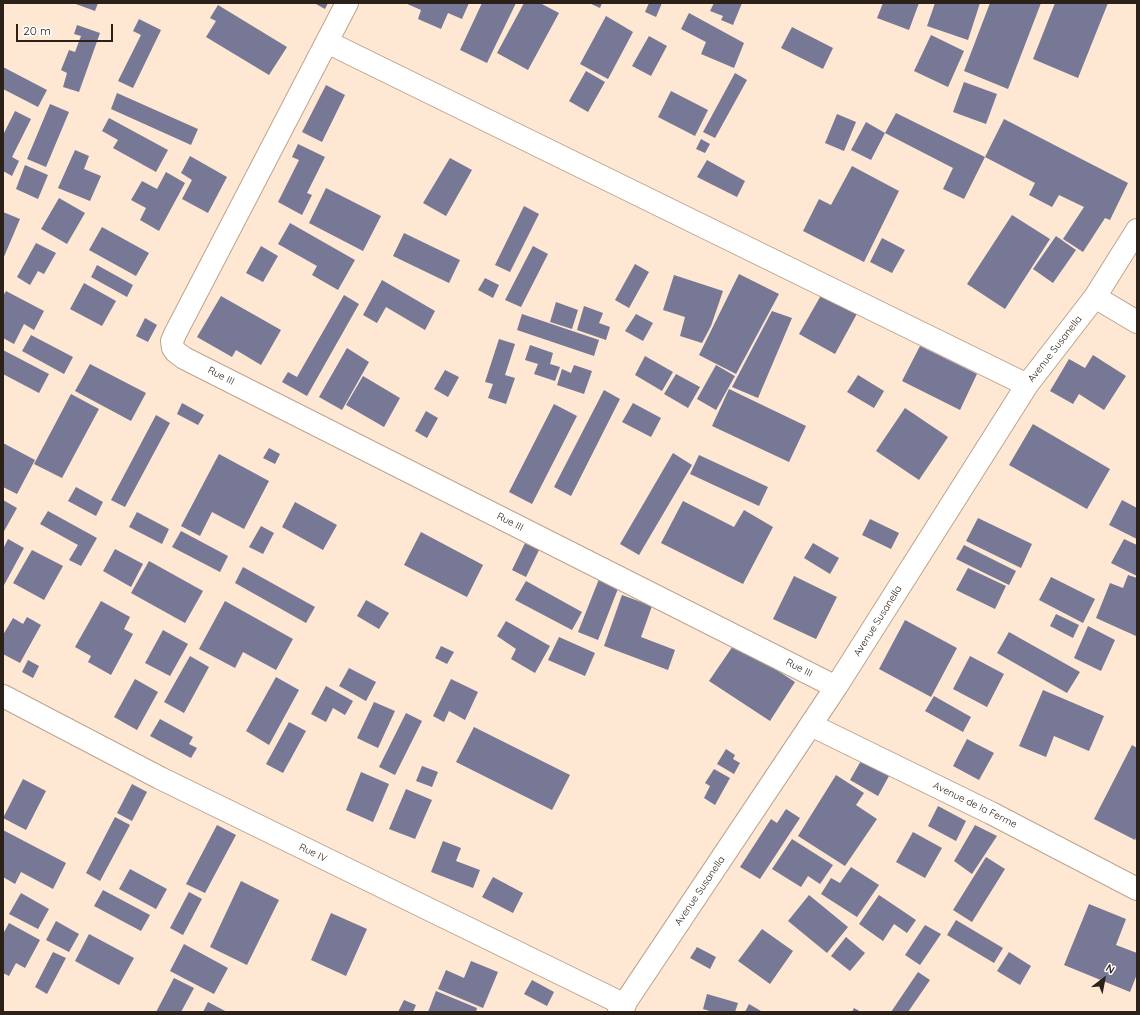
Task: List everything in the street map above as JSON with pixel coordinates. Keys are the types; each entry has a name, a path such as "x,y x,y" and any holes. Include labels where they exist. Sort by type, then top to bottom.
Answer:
{"street":[{"path":"347,3 327,42 1027,385"},
{"name":"Rue III","path":"327,42 174,334 172,341 173,348 176,352 184,358 836,687"},
{"name":"Avenue Susanella","path":"622,1009 836,687 1027,385 1095,297 1137,230"},
{"path":"1095,297 1137,322"},
{"name":"Rue IV","path":"3,696 160,778 622,1009"},
{"name":"Avenue de la Ferme","path":"811,725 991,812 1137,890"}],"building":[{"path":"73,3 98,3 95,11"},
{"path":"314,3 328,3 325,9"},
{"path":"405,3 469,3 462,19 448,13 441,29 418,19 421,10"},
{"path":"482,3 516,3 487,63 460,50"},
{"path":"524,3 540,3 559,13 528,70 497,53"},
{"path":"589,3 602,3 600,8"},
{"path":"649,3 662,3 656,17 645,12"},
{"path":"714,3 742,3 733,25 721,20 723,16 710,11"},
{"path":"883,3 919,3 909,30 877,18"},
{"path":"935,3 980,3 968,40 927,26"},
{"path":"990,3 1041,3 1008,89 964,71"},
{"path":"1055,3 1108,3 1078,78 1033,59"},
{"path":"218,5 287,47 269,75 206,37 216,21 210,18"},
{"path":"689,13 744,43 734,68 701,54 706,42 681,29"},
{"path":"606,16 633,32 608,79 580,64"},
{"path":"139,19 161,30 133,88 118,81 141,35 133,31"},
{"path":"77,25 100,33 79,92 63,87 67,73 61,70 69,50 75,52 81,36 74,34"},
{"path":"792,27 833,48 823,69 781,48"},
{"path":"931,35 964,51 948,87 914,71"},
{"path":"649,36 667,46 651,76 632,66"},
{"path":"3,67 47,90 38,107 3,89"},
{"path":"586,71 605,82 588,112 569,101"},
{"path":"735,73 747,80 715,138 703,132"},
{"path":"964,82 997,94 986,124 953,112"},
{"path":"326,85 345,95 322,142 302,132"},
{"path":"671,91 708,110 695,136 658,117"},
{"path":"117,93 198,129 191,145 111,109"},
{"path":"50,104 69,112 46,167 27,159"},
{"path":"15,111 31,119 12,157 19,161 12,176 3,171 3,135"},
{"path":"896,113 985,157 964,199 943,189 953,168 885,133"},
{"path":"837,114 856,122 844,151 825,143"},
{"path":"109,118 168,150 156,172 113,148 118,140 102,131"},
{"path":"1004,119 1128,183 1110,220 1105,218 1083,252 1063,239 1084,207 1059,195 1052,207 1029,195 1035,183 985,157"},
{"path":"866,122 885,133 871,160 851,150"},
{"path":"701,139 710,144 705,153 696,149"},
{"path":"298,144 325,157 307,193 312,195 302,215 278,202 299,160 292,157"},
{"path":"75,150 89,156 84,169 101,176 90,201 58,188"},
{"path":"190,156 227,177 208,213 182,199 192,180 181,173"},
{"path":"450,158 472,170 446,216 423,203"},
{"path":"707,160 745,181 737,197 697,177"},
{"path":"25,165 48,175 38,199 16,189"},
{"path":"852,166 899,191 864,262 803,231 819,199 831,205"},
{"path":"166,172 185,183 159,231 140,220 146,208 131,200 142,181 157,189"},
{"path":"326,188 381,216 363,251 309,223"},
{"path":"59,198 85,213 67,244 41,229"},
{"path":"524,206 539,214 510,272 495,265"},
{"path":"3,212 20,219 3,259"},
{"path":"1012,215 1050,239 1005,309 967,284"},
{"path":"290,223 355,260 338,290 312,275 317,266 278,244"},
{"path":"102,227 149,253 136,276 89,250"},
{"path":"404,233 460,260 449,283 393,256"},
{"path":"1056,236 1076,250 1053,283 1033,269"},
{"path":"882,238 905,250 892,273 870,262"},
{"path":"36,243 56,253 44,274 38,271 30,285 17,277"},
{"path":"261,246 278,256 263,282 246,273"},
{"path":"533,246 548,254 521,307 505,300"},
{"path":"635,264 649,272 629,308 615,300"},
{"path":"97,265 133,285 127,297 91,277"},
{"path":"739,274 779,294 736,374 699,355"},
{"path":"674,275 723,291 711,326 702,343 680,336 685,317 663,310"},
{"path":"485,278 499,285 493,298 478,290"},
{"path":"382,280 435,311 425,330 386,307 377,323 363,315"},
{"path":"84,283 116,301 102,326 70,309"},
{"path":"824,290 859,310 835,354 799,334"},
{"path":"6,291 44,311 34,330 24,324 14,344 3,338 3,296"},
{"path":"344,295 359,304 307,396 282,382 288,372 297,377"},
{"path":"221,296 281,330 261,365 236,350 232,357 197,337"},
{"path":"556,302 578,310 572,329 550,322"},
{"path":"584,306 603,313 599,323 610,327 606,340 577,330"},
{"path":"772,311 792,318 758,398 732,387"},
{"path":"522,314 599,340 594,356 517,330"},
{"path":"636,314 653,323 643,341 625,331"},
{"path":"145,318 157,325 148,342 136,336"},
{"path":"31,335 73,357 64,374 22,351"},
{"path":"499,339 515,344 505,375 515,378 506,404 488,398 493,384 485,382"},
{"path":"530,345 553,353 550,364 560,367 555,381 534,374 538,364 525,360"},
{"path":"920,346 977,374 960,410 902,381"},
{"path":"347,348 369,362 342,410 319,397"},
{"path":"3,350 49,374 39,393 3,374"},
{"path":"1093,355 1126,376 1104,410 1079,394 1073,404 1050,391 1069,359 1085,368"},
{"path":"645,356 673,372 662,391 635,375"},
{"path":"90,364 146,393 131,421 75,391"},
{"path":"574,365 592,371 584,394 557,385 562,369 571,373"},
{"path":"716,365 735,376 716,410 697,399"},
{"path":"445,370 459,377 448,397 434,389"},
{"path":"676,374 700,387 688,408 664,394"},
{"path":"858,375 884,391 874,408 847,392"},
{"path":"363,376 400,398 384,427 346,405"},
{"path":"729,389 806,426 789,462 712,426"},
{"path":"604,390 620,399 571,496 554,487"},
{"path":"71,394 99,409 62,478 34,464"},
{"path":"182,403 204,415 198,425 177,414"},
{"path":"633,403 661,418 651,437 622,422"},
{"path":"554,404 577,416 532,504 509,492"},
{"path":"905,408 948,437 919,480 876,451"},
{"path":"426,411 438,418 427,438 415,431"},
{"path":"156,415 170,423 125,507 111,500"},
{"path":"1033,424 1110,469 1087,509 1009,465"},
{"path":"3,443 35,460 17,494 3,487"},
{"path":"269,448 280,454 275,464 263,458"},
{"path":"673,453 692,465 639,555 620,544"},
{"path":"219,454 269,481 244,529 212,512 200,536 181,526"},
{"path":"699,455 768,487 759,506 690,474"},
{"path":"76,487 103,502 96,516 68,501"},
{"path":"3,500 17,508 3,533"},
{"path":"1122,500 1137,508 1137,539 1109,525"},
{"path":"683,501 734,527 744,510 773,527 743,584 661,543"},
{"path":"295,502 337,525 323,550 282,527"},
{"path":"48,511 97,538 81,566 69,560 78,545 40,524"},
{"path":"137,512 169,529 162,544 129,527"},
{"path":"978,518 1032,544 1021,568 966,541"},
{"path":"870,519 899,533 891,549 862,535"},
{"path":"261,526 274,533 263,554 249,547"},
{"path":"181,531 228,556 220,572 172,547"},
{"path":"421,532 483,565 467,597 404,565"},
{"path":"8,539 24,548 3,587 3,549"},
{"path":"527,539 541,546 526,577 512,570"},
{"path":"1124,539 1137,545 1137,576 1111,563"},
{"path":"813,543 839,558 830,574 804,558"},
{"path":"964,545 1016,571 1009,585 956,559"},
{"path":"115,549 143,564 131,587 103,571"},
{"path":"32,550 63,566 44,600 13,583"},
{"path":"149,561 203,591 185,623 131,593"},
{"path":"243,567 315,607 306,623 235,583"},
{"path":"968,568 1006,586 995,609 956,590"},
{"path":"601,574 621,581 598,640 578,632"},
{"path":"1128,575 1137,578 1136,636 1096,618 1110,583 1123,588"},
{"path":"794,576 837,597 816,639 773,619"},
{"path":"1051,577 1095,599 1083,623 1039,600"},
{"path":"526,581 582,612 572,630 515,600"},
{"path":"622,595 652,606 641,637 675,650 668,670 604,646"},
{"path":"366,600 389,613 379,629 357,616"},
{"path":"101,601 130,617 124,629 133,634 111,675 88,662 91,656 75,647"},
{"path":"225,601 293,639 276,670 243,652 235,668 199,649"},
{"path":"1056,614 1079,625 1073,638 1050,626"},
{"path":"27,617 41,625 20,663 3,654 3,635 13,618 23,624"},
{"path":"905,620 957,648 931,697 879,669"},
{"path":"506,621 550,646 535,673 511,659 516,649 497,636"},
{"path":"1088,626 1115,640 1101,671 1074,658"},
{"path":"163,630 188,644 170,676 145,663"},
{"path":"1009,632 1080,672 1067,693 997,653"},
{"path":"559,637 595,653 585,676 548,660"},
{"path":"735,643 795,682 770,721 709,681"},
{"path":"441,646 454,652 447,664 435,658"},
{"path":"190,656 209,667 184,713 164,702"},
{"path":"970,656 1004,674 987,707 953,689"},
{"path":"28,660 39,666 33,678 22,672"},
{"path":"349,668 376,682 366,701 339,686"},
{"path":"276,677 299,690 269,745 246,731"},
{"path":"135,679 158,692 137,730 114,717"},
{"path":"451,679 478,692 465,720 449,711 444,722 433,716"},
{"path":"326,686 353,701 345,715 333,708 326,722 311,714"},
{"path":"1043,690 1104,716 1089,751 1054,736 1046,757 1019,746"},
{"path":"934,696 971,717 963,732 925,711"},
{"path":"374,702 395,711 378,748 357,738"},
{"path":"406,713 422,721 395,775 379,767"},
{"path":"160,719 193,737 189,744 197,748 191,758 150,736"},
{"path":"289,722 306,731 283,773 266,764"},
{"path":"474,727 570,775 552,810 456,762"},
{"path":"967,739 994,753 979,780 953,766"},
{"path":"1132,745 1137,748 1137,836 1135,840 1094,819"},
{"path":"726,749 735,755 733,759 740,763 734,774 717,764"},
{"path":"862,759 889,776 878,796 850,780"},
{"path":"422,766 438,772 432,787 416,781"},
{"path":"714,769 730,778 715,805 704,798 710,786 705,783"},
{"path":"361,772 389,784 373,822 346,810"},
{"path":"836,775 864,793 856,805 877,819 845,866 798,836"},
{"path":"23,779 46,791 26,830 3,818"},
{"path":"132,784 147,792 132,821 117,813"},
{"path":"406,789 432,800 415,839 389,829"},
{"path":"938,806 966,821 956,841 928,826"},
{"path":"786,809 800,818 760,879 740,867 771,819 777,823"},
{"path":"115,817 130,825 100,881 86,873"},
{"path":"217,825 236,835 205,893 186,884"},
{"path":"975,825 997,836 972,874 954,861"},
{"path":"3,830 66,863 53,889 21,872 15,884 3,877"},
{"path":"913,832 942,848 925,878 896,862"},
{"path":"792,839 833,865 820,884 808,876 801,887 772,869"},
{"path":"443,841 461,848 456,861 480,870 473,888 431,872"},
{"path":"986,857 1005,869 972,922 953,910"},
{"path":"851,867 879,885 857,917 821,894 831,878 840,883"},
{"path":"130,869 167,889 156,909 119,889"},
{"path":"493,877 523,893 513,913 482,897"},
{"path":"241,881 279,900 247,965 210,947"},
{"path":"103,890 150,915 141,931 94,906"},
{"path":"189,892 202,899 183,935 170,928"},
{"path":"21,893 49,909 38,929 9,914"},
{"path":"809,895 848,927 827,953 788,921"},
{"path":"879,895 916,920 907,933 894,924 883,941 859,924"},
{"path":"1089,904 1126,919 1116,945 1137,953 1137,974 1130,992 1064,965"},
{"path":"331,913 367,929 346,976 311,960"},
{"path":"956,920 1003,948 994,963 947,935"},
{"path":"56,921 79,934 69,952 46,940"},
{"path":"9,923 40,940 25,968 16,963 9,976 3,973 3,934"},
{"path":"925,925 941,934 920,965 905,955"},
{"path":"762,929 793,951 770,984 738,961"},
{"path":"89,934 134,958 119,985 75,961"},
{"path":"846,937 865,953 850,971 831,956"},
{"path":"184,944 228,968 214,994 170,971"},
{"path":"697,947 716,957 710,969 690,958"},
{"path":"53,952 66,958 47,994 35,987"},
{"path":"1009,952 1031,966 1020,985 997,971"},
{"path":"471,961 498,972 483,1008 438,989 446,970 464,978"},
{"path":"918,972 930,980 908,1012 891,1012"},
{"path":"174,978 194,988 181,1012 156,1012"},
{"path":"532,980 554,992 547,1006 524,994"},
{"path":"436,991 477,1008 476,1012 428,1012"},
{"path":"707,994 738,1003 735,1012 713,1012 703,1009"},
{"path":"404,1000 416,1005 413,1012 398,1012"},
{"path":"208,1002 227,1012 203,1012"},
{"path":"749,1004 761,1011 761,1012 745,1012"},
{"path":"854,1008 861,1012 852,1012"}]}
